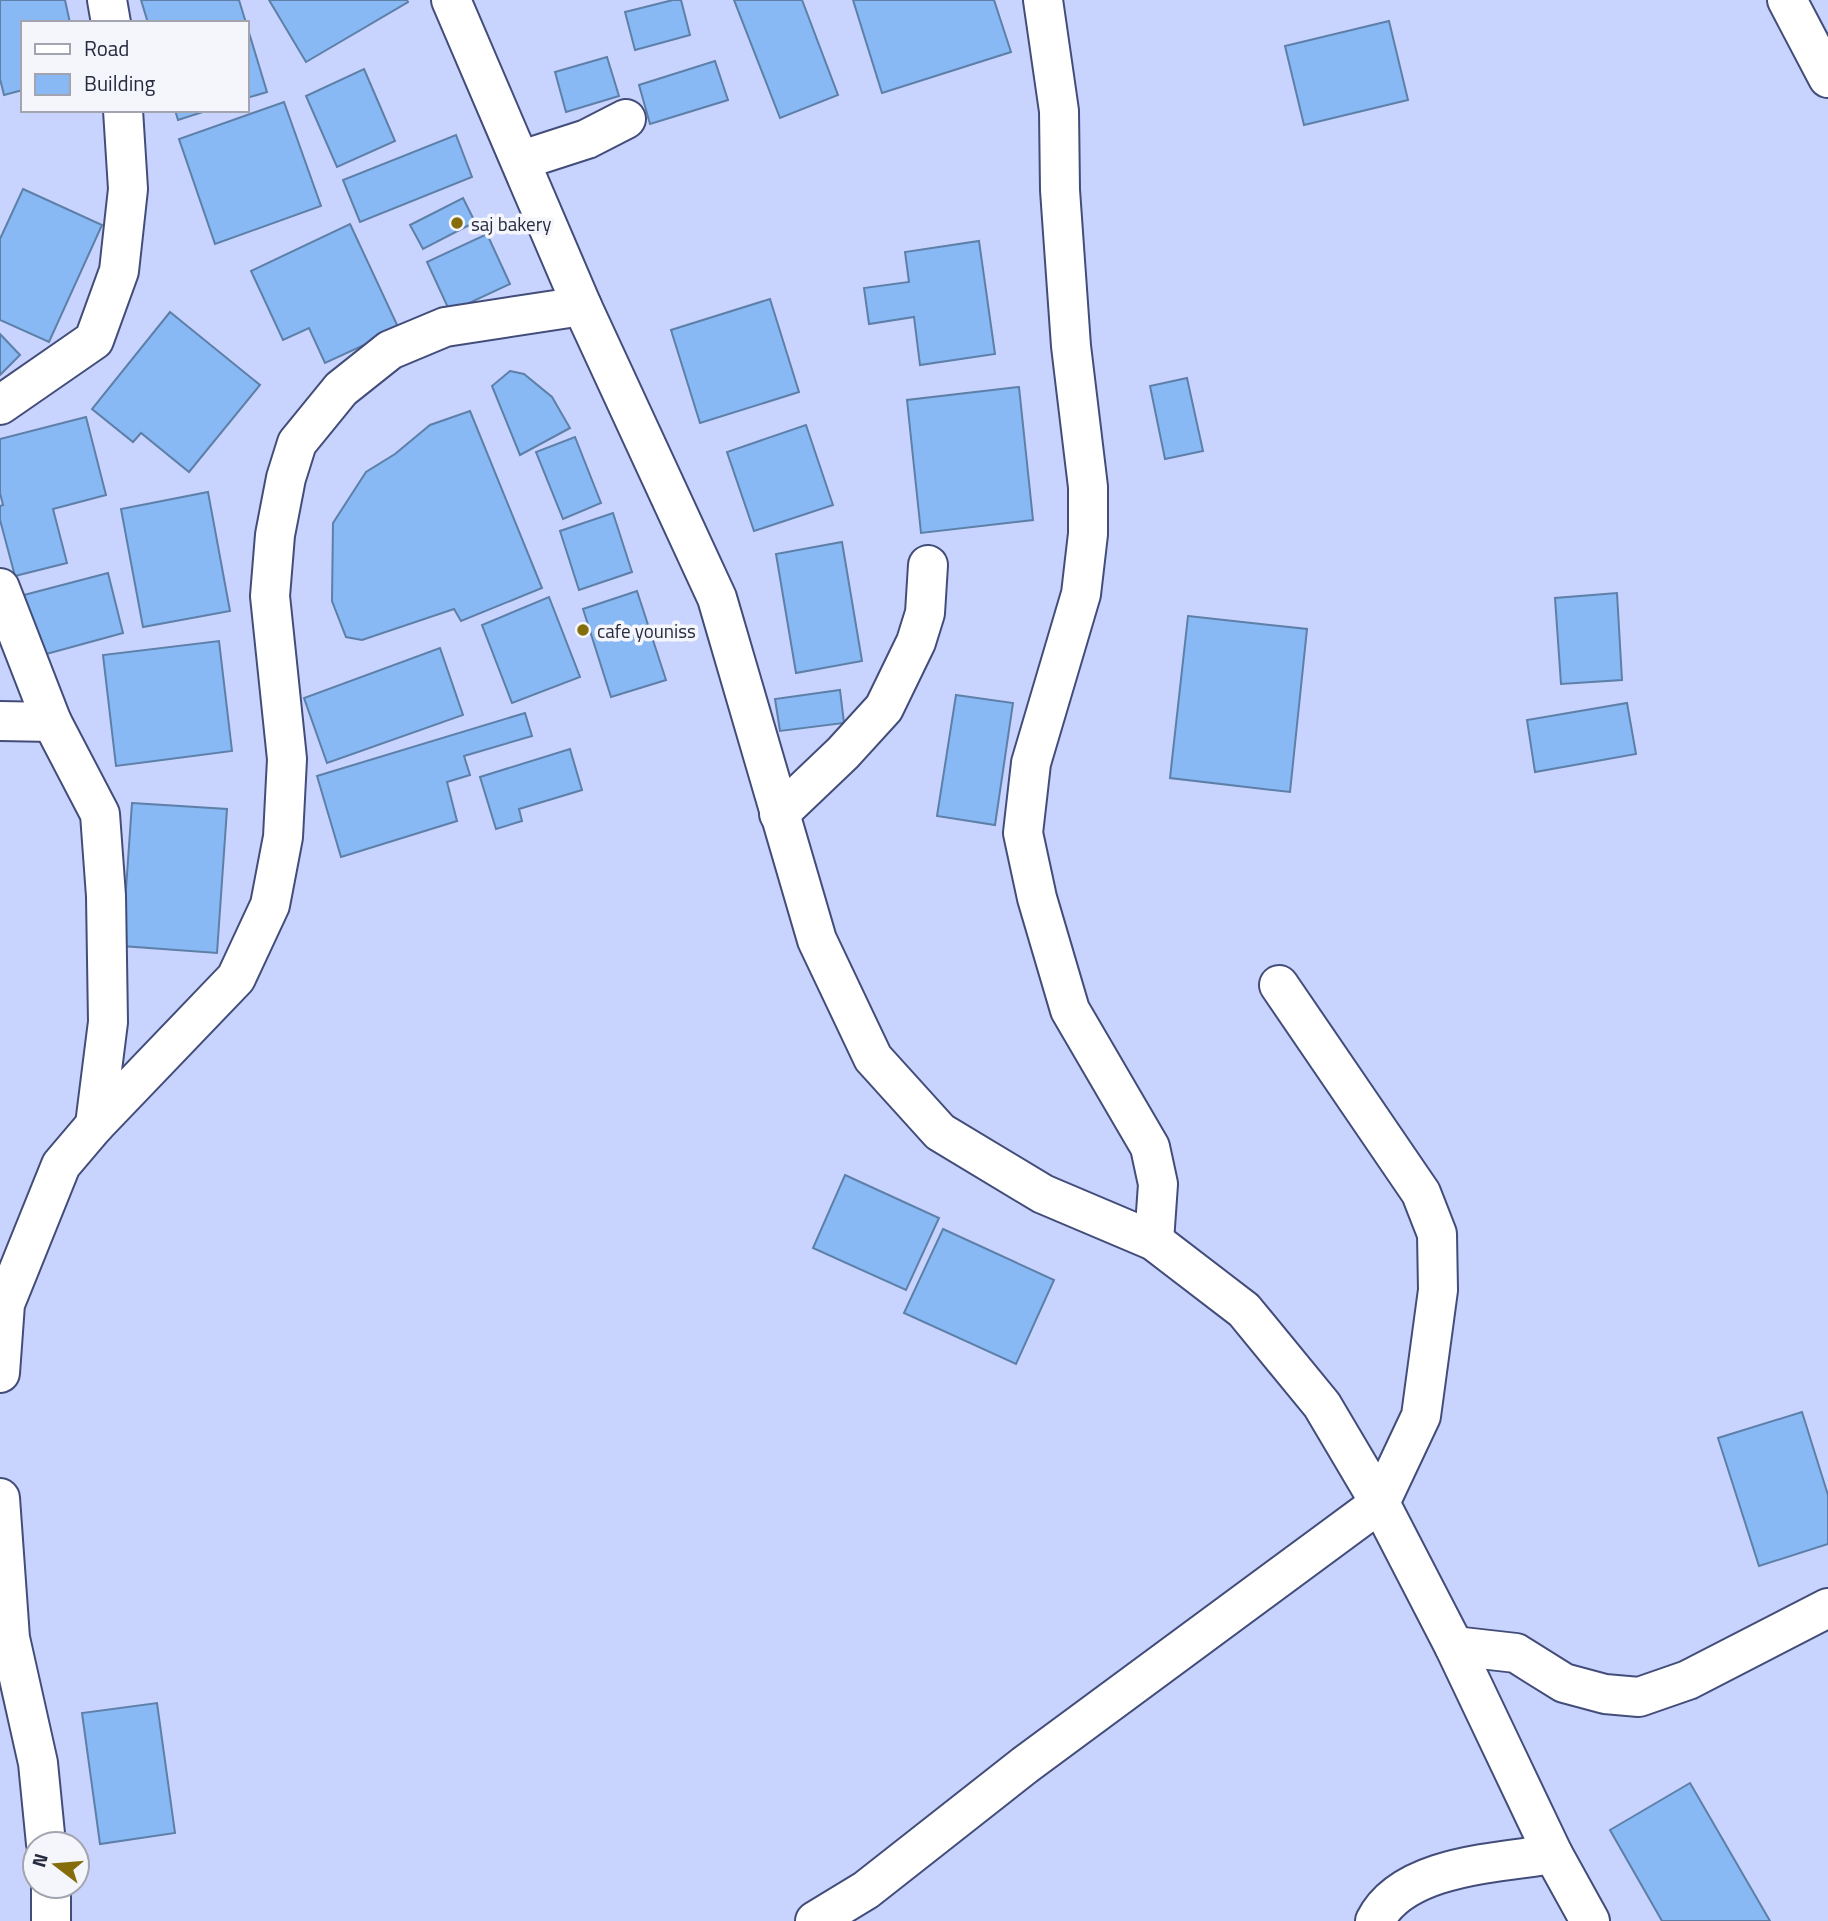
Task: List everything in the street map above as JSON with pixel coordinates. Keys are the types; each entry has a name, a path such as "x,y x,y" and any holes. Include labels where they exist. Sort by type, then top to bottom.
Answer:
{"street":[{"path":"107,0 111,21"},
{"path":"451,0 522,160 582,306 717,598 817,940 873,1058 940,1132 1043,1194 1154,1241 1244,1310 1322,1405 1380,1503 1454,1646 1553,1854 1590,1921"},
{"path":"1043,0 1059,111 1060,203 1071,346 1088,486 1088,534 1081,594 1031,763 1023,833 1037,898 1070,1010 1150,1147 1158,1184 1154,1241"},
{"path":"1787,0 1828,78"},
{"path":"0,405 94,340 120,271 128,189 123,112"},
{"path":"522,160 587,139 626,119"},
{"path":"0,1373 5,1304 61,1166 95,1125 236,978 270,905 283,837 287,759 270,596 275,536 286,478 297,443 341,389 390,350 445,327 582,306"},
{"path":"779,814 844,753 884,708 916,642 925,613 928,565"},
{"path":"0,588 52,722 100,814 108,1022 95,1125"},
{"path":"0,721 52,722"},
{"path":"814,1921 866,1890 1026,1765 1380,1503 1421,1416 1438,1290 1437,1234 1421,1192 1279,985"},
{"path":"0,1499 10,1638 38,1763 45,1830"},
{"path":"1454,1646 1516,1653 1564,1684 1605,1694 1639,1697 1688,1680 1828,1608"},
{"path":"1376,1921 1389,1900 1446,1871 1553,1854"},
{"path":"51,1900 51,1921"}],"building":[{"path":"0,0 65,0 70,21 21,21 21,91 4,95 0,79"},
{"path":"141,0 239,0 245,21 147,21"},
{"path":"269,0 407,0 408,2 306,62"},
{"path":"681,0 690,35 635,50 625,12"},
{"path":"734,0 802,0 838,95 780,118"},
{"path":"853,0 994,0 1011,52 882,93"},
{"path":"1389,21 1408,100 1304,125 1285,46"},
{"path":"248,29 267,92 248,98"},
{"path":"607,57 619,96 566,112 555,72"},
{"path":"715,61 728,100 650,124 639,85"},
{"path":"364,69 395,141 337,167 306,96"},
{"path":"284,102 321,206 215,244 179,139"},
{"path":"176,112 203,112 178,120"},
{"path":"456,135 472,177 360,222 343,180"},
{"path":"23,189 102,225 49,342 0,320 0,239"},
{"path":"463,198 475,222 423,249 410,225"},
{"path":"350,224 399,329 325,363 309,328 283,340 251,271"},
{"path":"487,234 510,284 450,312 427,262"},
{"path":"979,241 995,354 920,365 914,317 869,324 864,288 909,282 905,252"},
{"path":"770,299 799,392 700,423 671,330"},
{"path":"170,312 260,385 189,472 141,433 133,442 92,409"},
{"path":"0,334 20,355 0,375"},
{"path":"510,371 524,374 552,397 570,428 520,455 492,386"},
{"path":"1187,378 1203,451 1165,459 1150,386"},
{"path":"1019,387 1033,520 921,533 907,400"},
{"path":"470,411 542,588 461,621 454,609 362,640 346,637 332,601 333,523 366,472 395,454 430,425"},
{"path":"86,417 106,495 53,509 67,563 15,576 0,520 0,506 3,505 0,493 0,439"},
{"path":"806,425 833,505 754,531 727,452"},
{"path":"575,437 601,503 563,519 536,452"},
{"path":"208,492 230,611 143,627 121,509"},
{"path":"613,513 632,572 579,590 560,531"},
{"path":"842,542 862,661 796,673 776,554"},
{"path":"108,573 123,633 39,656 24,595"},
{"path":"637,591 666,680 611,697 583,609"},
{"path":"1617,593 1622,680 1561,684 1555,598"},
{"path":"549,597 580,677 512,703 482,625"},
{"path":"1188,616 1307,629 1290,792 1170,778"},
{"path":"219,641 232,751 116,766 103,655"},
{"path":"440,648 463,715 327,763 304,698"},
{"path":"840,690 844,723 780,731 775,699"},
{"path":"956,695 1013,703 995,825 937,816"},
{"path":"1627,703 1636,754 1535,772 1527,720"},
{"path":"525,713 532,736 464,756 470,775 447,782 457,821 341,857 317,776"},
{"path":"570,749 582,790 519,809 522,821 496,829 480,777"},
{"path":"132,803 227,809 217,953 122,946"},
{"path":"845,1175 939,1218 906,1290 813,1248"},
{"path":"943,1229 1054,1280 1016,1364 904,1313"},
{"path":"1802,1412 1828,1495 1828,1544 1759,1566 1718,1438"},
{"path":"157,1703 175,1833 100,1844 82,1713"},
{"path":"1690,1783 1770,1921 1662,1921 1610,1830"}],"place":[{"name":"saj bakery","path":"457,223"},
{"name":"cafe youniss","path":"583,630"}]}
